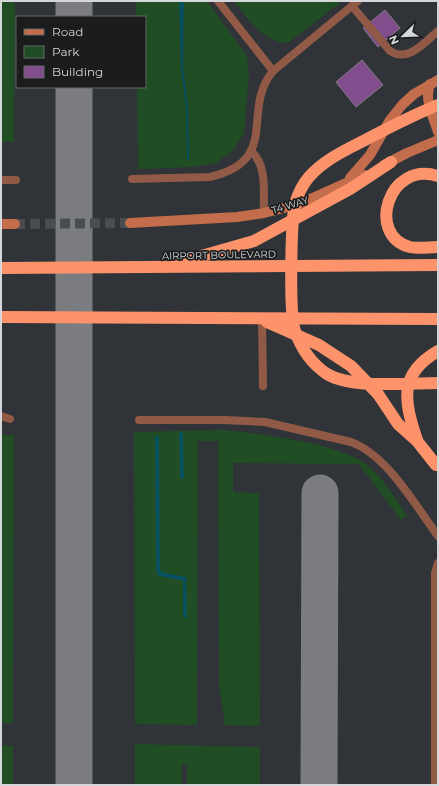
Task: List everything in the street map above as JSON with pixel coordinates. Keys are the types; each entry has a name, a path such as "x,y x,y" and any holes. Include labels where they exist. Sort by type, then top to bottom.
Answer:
{"highway":[{"path":"438,105 404,119 332,157 320,166 302,187 295,204 293,222 292,312 294,329 306,355 327,374 354,382 438,383"},
{"path":"162,268 254,241 350,189 390,162"},
{"path":"438,176 422,174 403,181 390,195 386,215 391,231 403,244 410,247 438,247"},
{"name":"AIRPORT BOULEVARD","path":"1,268 438,265"},
{"path":"1,317 262,320 438,319"},
{"path":"262,320 319,345 351,366 378,394 398,424 417,441 437,466"},
{"path":"417,441 409,415 407,387 410,376 418,366 438,351"}],"main road":[{"path":"434,82 427,92 427,99 438,132"},
{"path":"338,187 362,167 390,120 402,105 434,82"},
{"name":"T4 WAY","path":"130,223 237,217 264,213 299,204 438,140"},
{"path":"1,224 15,224"}],"lane":[{"path":"218,1 273,71"},
{"path":"132,179 210,177 222,175 239,165 251,151 257,136 259,96 262,88 273,71 355,3 390,51 395,54 402,56 412,52 438,31"},
{"path":"251,151 258,159 262,171 264,213"},
{"path":"1,180 16,180"},
{"path":"262,320 263,386"},
{"path":"1,416 10,419"},
{"path":"139,420 224,420 265,422 362,446 381,461 438,536"},
{"path":"435,785 435,573 438,563"}],"green space":[{"path":"1,1 15,1 14,142 1,142"},
{"path":"136,1 179,1 181,67 186,108 189,159 188,108 183,67 184,1 207,1 247,56 249,73 244,133 233,151 216,163 193,167 138,169 137,88 146,88 146,16 136,16"},
{"path":"234,1 342,1 288,43 279,42 263,34"},
{"path":"221,430 301,441 323,446 360,460 372,469 382,480 407,515 401,520 358,464 233,463 233,492 259,493 260,726 225,725 219,686 218,441 198,441 197,725 135,724 134,432"},
{"path":"1,435 14,435 13,723 1,723"},
{"path":"135,744 260,747 260,785 187,785 187,764 182,764 182,785 135,785"},
{"path":"1,745 13,746 13,785 1,785"}],"water":[{"path":"179,1 184,1 183,67 188,108 189,159 187,160 186,108 181,67"},
{"path":"183,577 186,577 187,618 183,617"}],"building":[{"path":"385,10 400,28 378,47 363,28"},
{"path":"362,60 383,85 356,107 336,82"}],"waterway":[{"path":"181,434 182,477"},
{"path":"157,438 158,570 160,574 185,579"}],"taxiway":[{"path":"74,1 74,16"},
{"path":"74,88 74,785"},
{"path":"319,785 320,493"}],"tunnel":[{"path":"15,224 130,223"}]}
